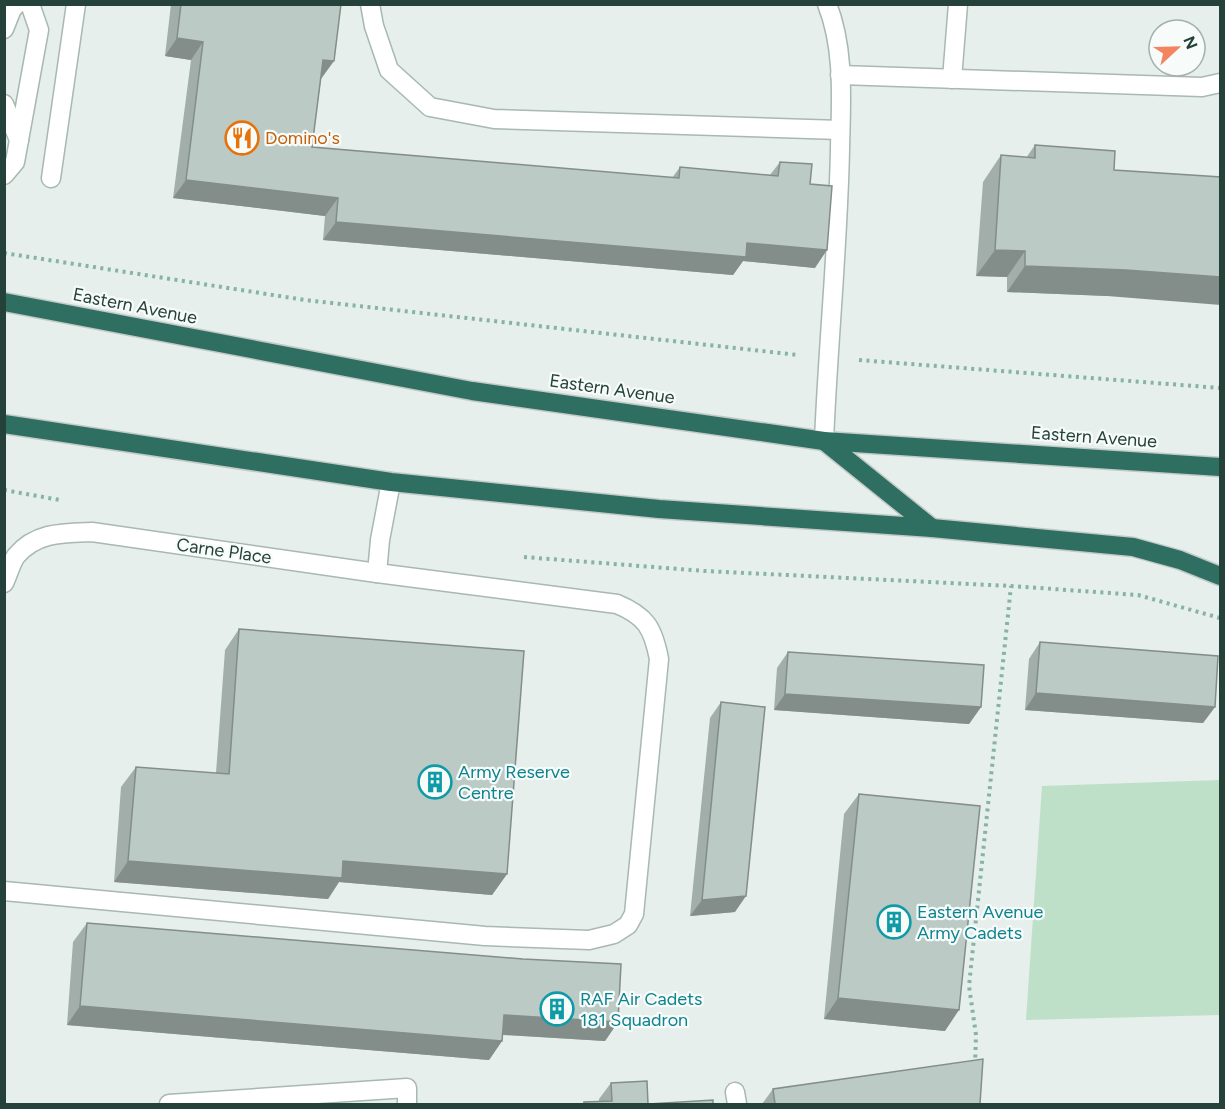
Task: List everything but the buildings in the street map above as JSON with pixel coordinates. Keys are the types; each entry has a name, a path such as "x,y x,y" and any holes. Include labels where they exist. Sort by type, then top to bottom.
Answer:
{"highway":[{"name":"Eastern Avenue","path":"4,302 472,391 824,441 1221,467"},
{"path":"4,424 391,482 659,509 932,528 1133,548 1180,560 1221,576"},
{"path":"824,441 932,528"}],"street":[{"path":"4,29 12,9 17,4"},
{"path":"4,175 15,162 39,30 30,4"},
{"path":"51,178 76,4"},
{"path":"370,4 374,26 389,70 430,107 494,120 840,130"},
{"path":"824,441 827,358 839,213 840,130 839,46 834,21 827,4"},
{"path":"952,79 958,4"},
{"path":"840,75 1202,87 1221,83"},
{"path":"4,104 20,140"},
{"path":"376,573 391,482"},
{"name":"Carne Place","path":"4,583 15,558 33,540 59,533 92,532 376,573 616,604 634,612 647,624 655,640 659,659 634,914 628,925 614,934 589,940 485,936 4,891"},
{"path":"169,1104 407,1088 407,1104"}],"path":[{"path":"4,253 305,300 827,358 1221,388"},
{"path":"520,557 705,571 1011,586 1138,595 1221,618"},
{"path":"975,1070 976,1035 969,986 1011,586"}],"green space":[{"path":"1220,780 1220,1015 1026,1020 1042,786"}],"place":[{"name":"Domino's","path":"242,138"},
{"name":"Army Reserve Centre","path":"435,782"},
{"name":"Eastern Avenue Army Cadets","path":"894,922"},
{"name":"RAF Air Cadets 181 Squadron","path":"557,1009"}]}
